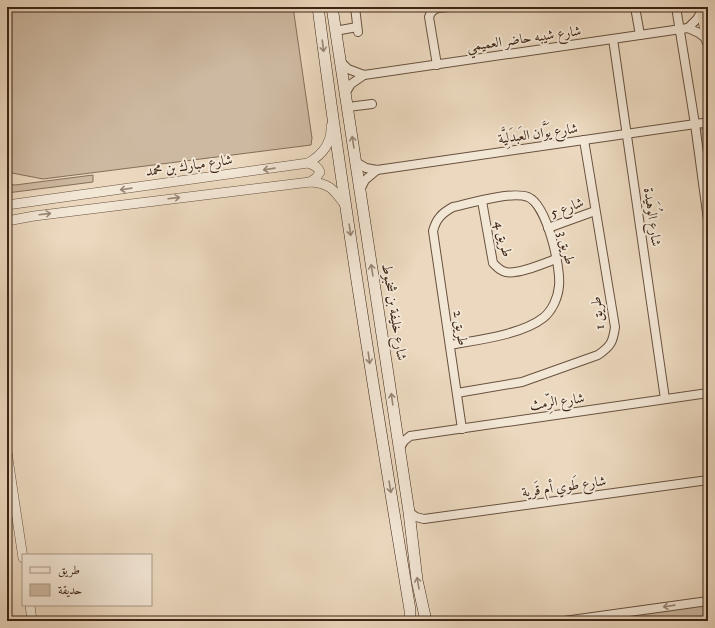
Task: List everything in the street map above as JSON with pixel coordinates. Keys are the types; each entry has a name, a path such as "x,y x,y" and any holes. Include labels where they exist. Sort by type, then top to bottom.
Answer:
{"highway":[{"path":"703,8 708,40"}],"main road":[{"path":"318,7 330,105 377,410 410,610 410,621"},
{"name":"شارع خليفة بن شخبوط","path":"332,7 409,512 417,580 426,621"}],"street":[{"path":"336,31 358,30 355,7"},
{"path":"437,64 430,17 434,9 449,7"},
{"path":"635,7 640,35"},
{"path":"676,7 679,29 704,123 708,220"},
{"path":"703,8 697,19 688,28 699,33 708,40"},
{"name":"شارع شيبه حاضر العميمي","path":"364,75 688,28"},
{"name":"شارع الوُهَيدة","path":"613,39 664,399"},
{"path":"340,61 348,69 364,75"},
{"path":"346,92 351,84 364,75"},
{"path":"348,107 372,104"},
{"name":"شارع مبارك بن محمد","path":"7,205 308,163 318,158 322,154 329,141 331,132 330,105"},
{"name":"شارع يَوَّان العَبدَلِيَّة","path":"356,162 366,168 377,170 704,123"},
{"name":"طريق 1","path":"457,393 522,382 598,355 606,350 613,342 615,327 584,140"},
{"path":"308,163 316,166 320,172 316,178 310,182"},
{"path":"360,190 365,180 377,170"},
{"path":"7,221 48,214 310,182 321,183 330,187 346,207"},
{"name":"طريق 3","path":"433,231 435,223 445,211 453,207 511,195 529,198 535,202 542,213 548,228 559,276 559,288 556,298 551,309 543,318 529,326 511,332 450,345"},
{"name":"طريق 4","path":"482,201 493,263 499,269 507,272 523,270 556,259"},
{"name":"شارع 5","path":"548,228 595,211"},
{"name":"طريق 2","path":"433,231 462,429"},
{"name":"شارع الرِّمث","path":"410,436 708,393"},
{"path":"396,428 410,436 404,441 399,449"},
{"path":"7,452 22,554"},
{"name":"شارع طَوي أم قَرية","path":"424,519 708,480"},
{"path":"409,512 416,517 424,519"},
{"path":"412,534 417,524 424,519"},
{"path":"564,621 708,601"},
{"path":"30,606 32,621"}],"green space":[{"path":"7,7 293,7 312,138 311,145 43,179 7,172"},
{"path":"703,128 708,128 708,209 699,131"},
{"path":"93,175 93,182 7,193 7,184 15,185"},
{"path":"704,604 708,608 708,617 681,621 586,621"}]}
